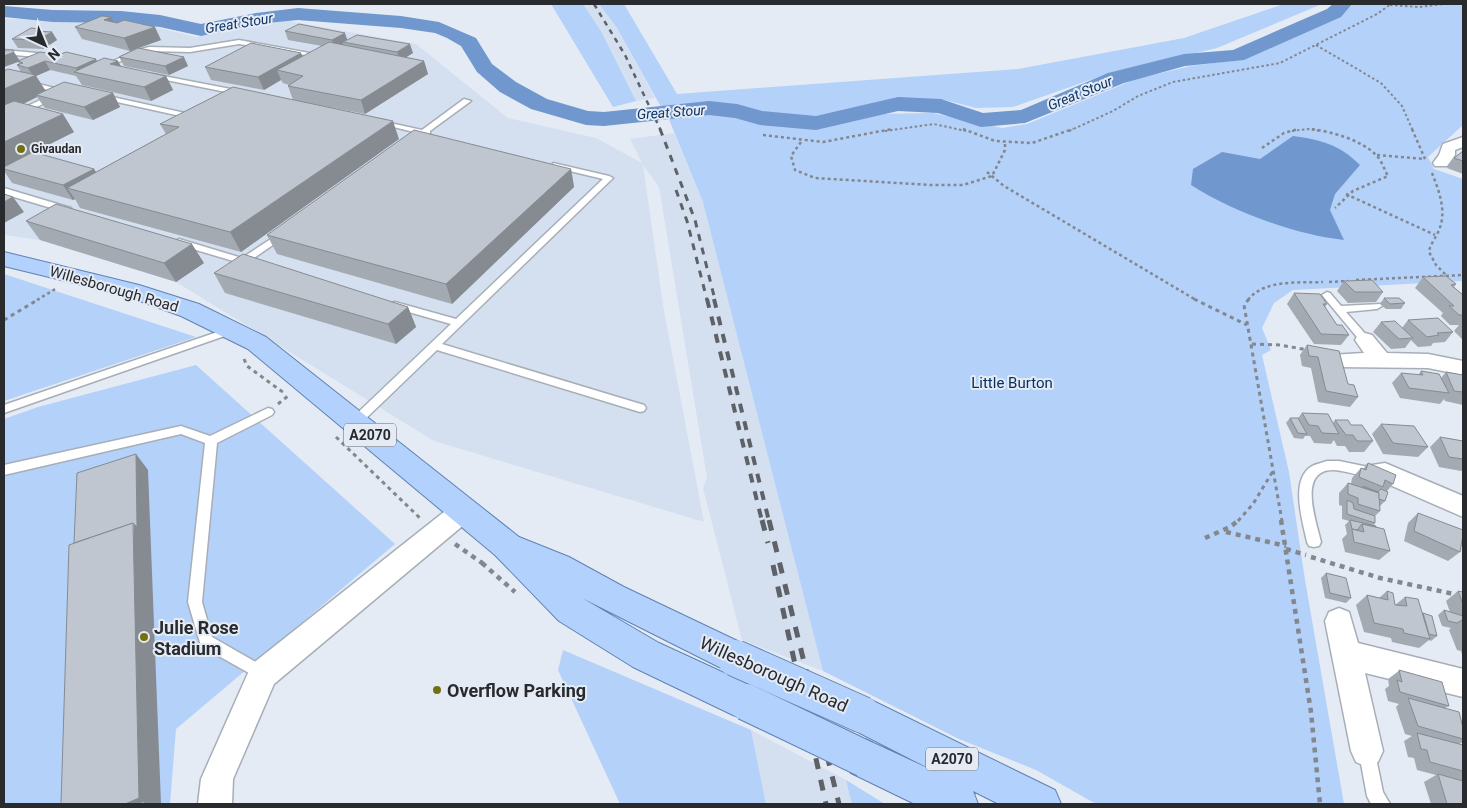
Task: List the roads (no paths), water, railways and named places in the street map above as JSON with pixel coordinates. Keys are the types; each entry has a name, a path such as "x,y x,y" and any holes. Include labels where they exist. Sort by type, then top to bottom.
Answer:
{"main road":[{"name":"Willesborough Road","path":"4,259 131,290 190,310 224,333 257,343 344,429 463,511 506,545 571,610 646,655 958,804"},
{"name":"Willesborough Road","path":"506,545 557,567 612,598 735,658 863,715 1041,804"}],"street":[{"path":"1441,163 1447,155 1448,147 1463,142"},
{"path":"1364,340 1381,360"},
{"path":"1338,360 1428,361 1463,368"},
{"path":"1375,473 1385,472 1463,507"},
{"path":"215,804 217,779 263,674 463,511"},
{"path":"1339,621 1367,751"},
{"path":"1346,654 1463,683"}],"lane":[{"path":"104,67 136,52 149,49 190,50 239,42 317,55"},
{"path":"4,52 58,58"},
{"path":"95,65 124,70"},
{"path":"143,74 251,95"},
{"path":"4,77 68,91 4,120"},
{"path":"90,93 200,118"},
{"path":"416,138 466,101"},
{"path":"376,122 433,134"},
{"path":"344,429 436,346 609,178 544,162"},
{"path":"4,192 74,210"},
{"path":"244,261 291,228"},
{"path":"170,240 263,267"},
{"path":"1326,295 1364,340"},
{"path":"384,302 459,323"},
{"path":"1338,308 1378,306"},
{"path":"4,409 224,333"},
{"path":"436,346 640,408"},
{"path":"4,470 181,430 211,441 268,412"},
{"path":"211,441 195,602 206,641 263,674"},
{"path":"1314,542 1304,494 1309,477 1316,469 1328,466 1375,473"},
{"path":"1367,751 1375,796 1382,804"}],"waterway":[{"name":"Great Stour","path":"4,12 53,16 121,17 160,21 201,30 234,25 256,19 298,14 401,22 439,28 454,34 469,42 484,68 508,87 539,104 586,118 604,119 709,108 737,111 760,118 816,123 898,104 941,106 981,120 1025,116 1116,78 1184,60 1237,56 1334,13 1343,4"}],"railway":[{"path":"594,4 625,55 661,131"},
{"path":"660,129 695,220 715,300"},
{"path":"676,190 687,221 707,300"},
{"path":"707,299 762,521"},
{"path":"714,299 769,521"},
{"path":"762,520 768,543"},
{"path":"769,520 839,804"},
{"path":"773,565 826,804"}],"place":[{"name":"Givaudan","path":"21,149"},
{"name":"Julie Rose Stadium","path":"144,637"},
{"name":"Overflow Parking","path":"437,690"}],"park label":[{"name":"Little Burton","path":"1012,383"}]}
